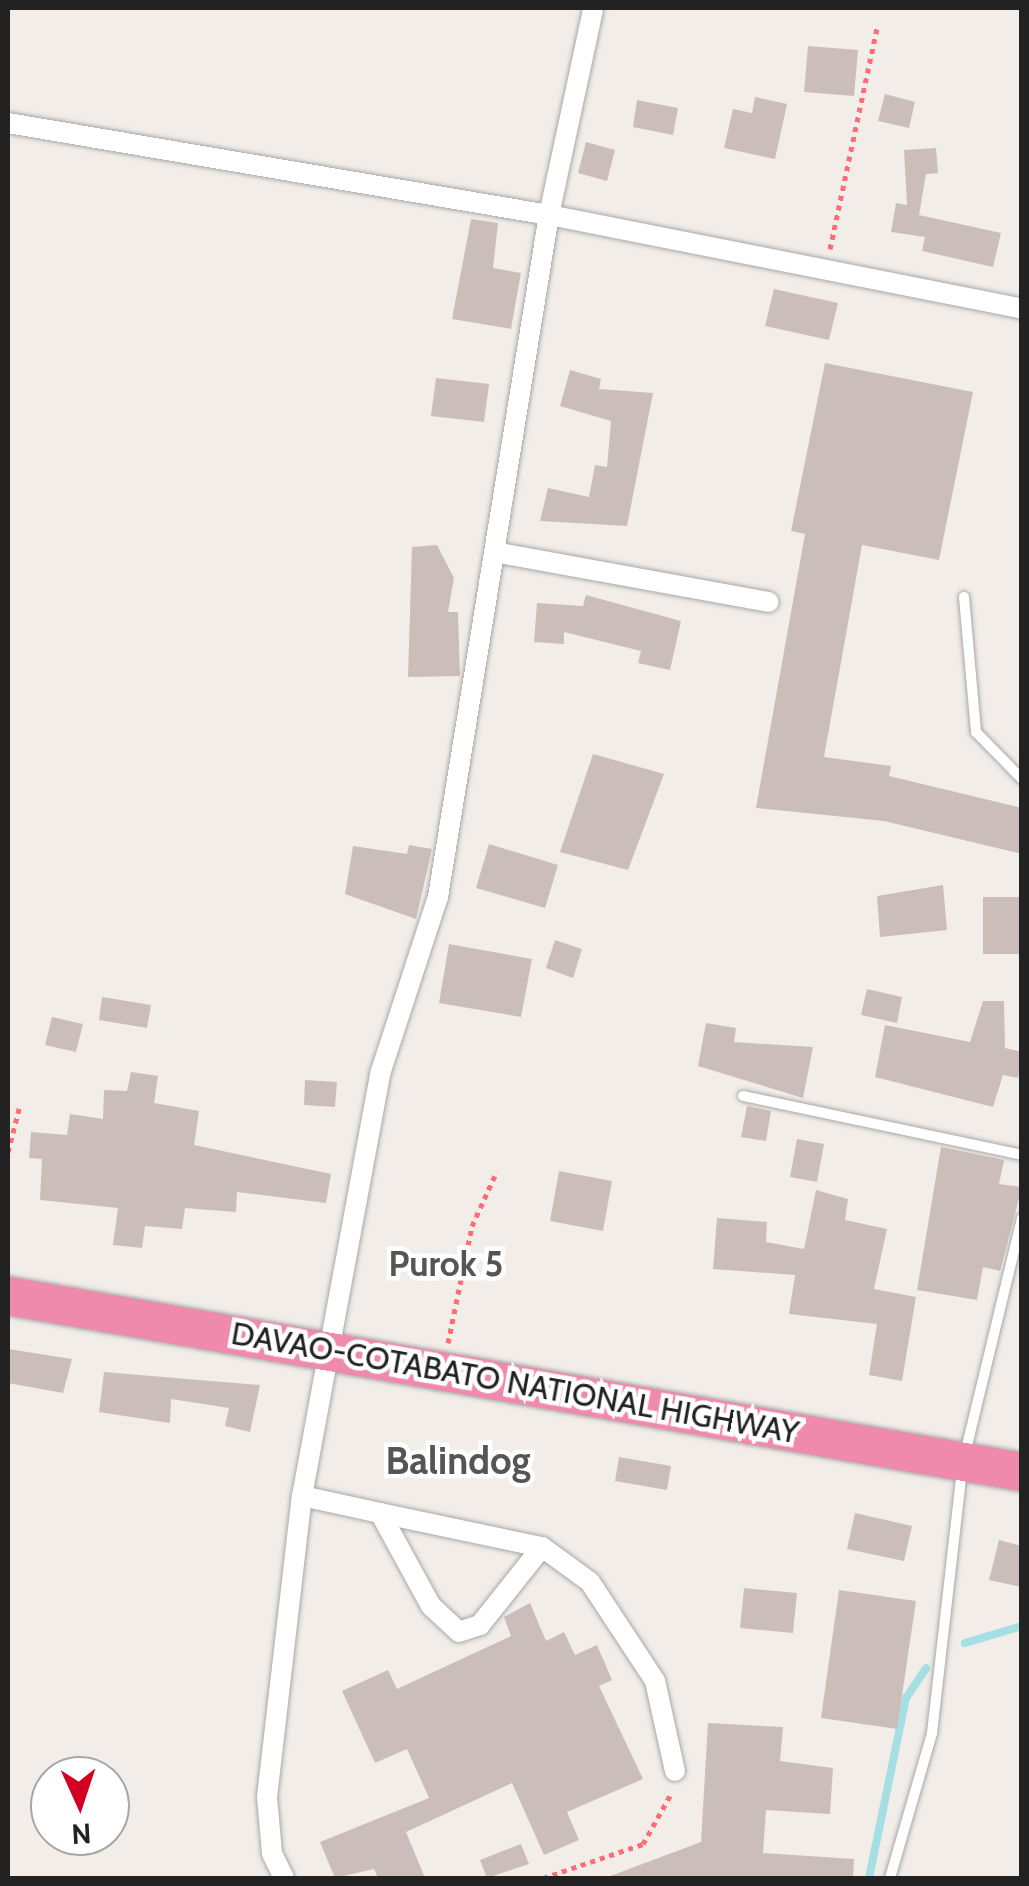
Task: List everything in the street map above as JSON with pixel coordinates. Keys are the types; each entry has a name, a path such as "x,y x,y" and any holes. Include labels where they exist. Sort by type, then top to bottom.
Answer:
{"highway":[{"name":"DAVAO-COTABATO NATIONAL HIGHWAY","path":"8,1296 1022,1472"}],"street":[{"path":"284,1878 272,1853 267,1796 302,1496 334,1351 381,1070 438,897 499,553 549,215 593,10"},
{"path":"8,124 549,215 1022,309"},
{"path":"499,553 768,602"},
{"path":"302,1496 542,1547 590,1582 655,1680 675,1771"},
{"path":"380,1513 431,1606 458,1632 480,1625 542,1547"}],"lane":[{"path":"964,598 976,732 1022,779"},
{"path":"743,1096 1022,1155"},
{"path":"890,1878 932,1733 963,1462 1022,1218"}],"path":[{"path":"826,272 878,27"},
{"path":"8,1152 20,1106"},
{"path":"444,1371 462,1264 497,1171"},
{"path":"543,1878 642,1844 669,1809 675,1771"}],"building":[{"path":"808,46 858,50 854,96 804,92"},
{"path":"885,94 915,102 909,128 878,121"},
{"path":"755,97 787,104 775,159 724,148 733,109 752,113"},
{"path":"637,100 678,108 673,135 633,127"},
{"path":"586,142 615,150 607,181 578,173"},
{"path":"936,148 938,173 926,174 919,215 1001,233 993,267 922,251 925,237 891,232 896,203 907,205 904,150"},
{"path":"471,219 498,223 493,268 521,273 511,329 452,319"},
{"path":"774,289 838,303 829,340 765,326"},
{"path":"825,363 973,392 939,560 862,545 824,757 891,766 889,776 1022,808 1022,854 884,821 756,808 805,534 791,531"},
{"path":"570,370 601,379 599,389 653,393 627,526 540,521 548,488 589,497 595,465 607,467 611,421 560,406"},
{"path":"436,378 489,384 484,422 431,416"},
{"path":"437,545 454,578 448,612 458,612 460,676 408,677 412,547"},
{"path":"586,595 681,621 670,670 638,663 641,651 564,632 564,644 534,642 537,603 583,606"},
{"path":"593,754 664,774 628,870 560,852"},
{"path":"489,844 558,865 545,908 476,888"},
{"path":"409,845 432,849 416,919 345,894 353,846 407,854"},
{"path":"943,885 947,930 880,937 877,896"},
{"path":"983,897 1022,897 1022,954 983,954"},
{"path":"555,940 582,949 573,978 546,968"},
{"path":"449,944 532,959 521,1017 439,1003"},
{"path":"867,989 902,997 897,1023 861,1015"},
{"path":"102,997 151,1005 147,1028 99,1020"},
{"path":"983,1001 1004,1001 1005,1048 1022,1052 1018,1078 1003,1075 993,1107 875,1077 885,1025 970,1042"},
{"path":"52,1017 83,1024 76,1052 45,1045"},
{"path":"706,1023 736,1028 734,1042 813,1047 803,1098 698,1066"},
{"path":"131,1072 158,1076 154,1103 199,1111 194,1145 331,1174 326,1203 237,1192 236,1212 185,1208 182,1229 145,1226 142,1248 113,1245 118,1208 40,1200 42,1159 29,1158 31,1132 67,1135 70,1114 103,1119 104,1090 127,1091"},
{"path":"305,1080 337,1082 335,1107 304,1105"},
{"path":"747,1106 771,1111 766,1141 741,1137"},
{"path":"797,1139 824,1144 817,1182 790,1177"},
{"path":"941,1147 1004,1160 999,1184 1022,1187 1000,1271 983,1267 977,1300 917,1290"},
{"path":"559,1171 612,1181 603,1231 550,1221"},
{"path":"816,1190 848,1199 845,1220 887,1229 874,1289 916,1297 902,1381 869,1375 877,1324 789,1314 795,1275 713,1269 717,1218 767,1222 766,1242 804,1249"},
{"path":"8,1349 72,1359 63,1393 8,1383"},
{"path":"104,1372 260,1385 250,1432 225,1426 229,1408 171,1399 170,1423 99,1412"},
{"path":"619,1457 671,1466 667,1490 615,1481"},
{"path":"855,1513 912,1526 904,1561 847,1549"},
{"path":"999,1540 1022,1546 1022,1587 989,1580"},
{"path":"744,1588 797,1593 793,1633 740,1628"},
{"path":"839,1590 916,1601 897,1729 821,1718"},
{"path":"530,1603 546,1641 564,1632 575,1655 597,1645 612,1680 599,1686 643,1779 567,1812 579,1840 544,1855 512,1783 406,1832 425,1878 378,1878 374,1869 335,1878 320,1842 429,1798 407,1749 375,1763 342,1691 388,1670 397,1689 511,1636 504,1617"},
{"path":"708,1723 783,1727 780,1761 833,1768 830,1814 766,1810 763,1853 854,1859 853,1878 605,1878 701,1842"},
{"path":"521,1844 529,1864 487,1878 480,1860"}],"waterway":[{"path":"965,1643 1022,1626"},
{"path":"869,1878 906,1698 926,1668"}],"district":[{"name":"Purok 5","path":"446,1264"},
{"name":"Balindog","path":"458,1461"}]}
